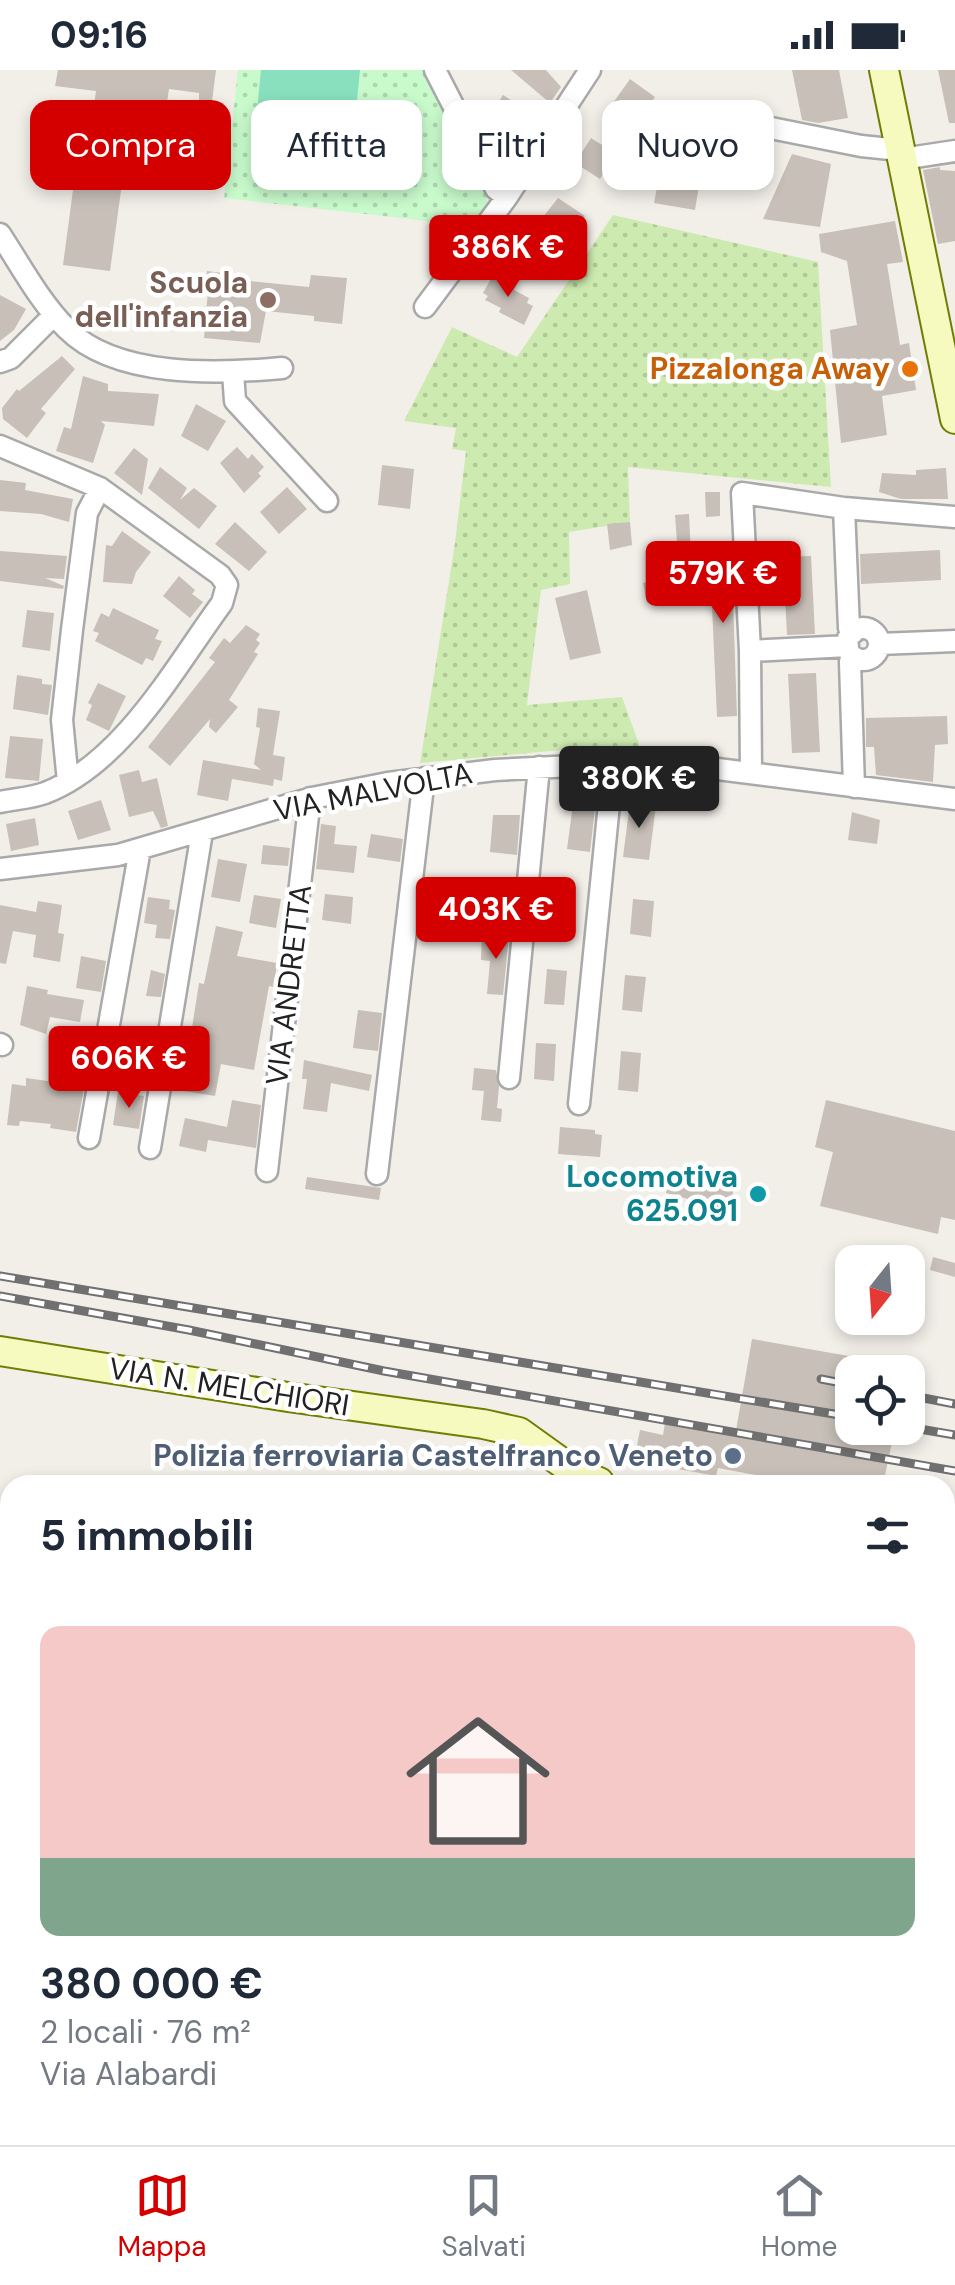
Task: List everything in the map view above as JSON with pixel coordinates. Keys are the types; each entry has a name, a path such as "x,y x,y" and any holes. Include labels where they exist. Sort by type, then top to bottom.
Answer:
{"street":[{"path":"435,70 496,188 507,197"},
{"path":"424,307 507,197 590,70"},
{"path":"884,70 955,419"},
{"path":"774,129 901,154 955,152"},
{"path":"0,234 54,316 84,344 111,358 232,372 282,368"},
{"path":"0,362 11,358 54,316"},
{"path":"232,372 235,401 328,501"},
{"path":"0,446 100,488 220,575 227,585 222,602 118,744 68,782 43,794 0,802"},
{"path":"68,782 62,720 87,513 100,488"},
{"path":"751,772 742,493 844,508 955,516"},
{"path":"844,508 854,787"},
{"path":"750,651 851,645 867,659 876,654 879,644 955,641"},
{"path":"579,1104 613,764"},
{"name":"VIA MALVOLTA","path":"0,869 140,849 310,798 424,778 539,767 686,765 955,799"},
{"path":"510,1078 539,767"},
{"path":"377,1174 424,778"},
{"name":"VIA ANDRETTA","path":"267,1171 310,798"},
{"path":"150,1148 202,832"},
{"path":"89,1138 140,849"},
{"name":"VIA N. MELCHIORI","path":"0,1351 459,1423 494,1432 556,1475"}],"green space":[{"path":"238,70 425,70 442,104 442,190 485,190 487,203 472,226 224,198 225,190 231,190 231,134"},
{"path":"261,70 360,70 357,100 258,100"},
{"path":"613,215 818,262 831,487 628,467 630,522 569,532 570,584 541,590 527,705 622,697 640,747 420,763 466,451 452,449 456,428 404,421 452,327 517,357"}],"building":[{"path":"58,70 216,70 212,100 199,100 199,93 169,89 167,100 95,100 96,91 55,86"},
{"path":"511,70 546,70 561,87 552,100 546,100"},
{"path":"792,70 839,70 848,118 818,123 802,120"},
{"path":"938,70 955,70 955,123 949,123"},
{"path":"630,79 655,97 653,100 615,100"},
{"path":"591,138 602,145 600,179 582,167 582,152"},
{"path":"792,154 831,164 820,227 763,219"},
{"path":"940,167 955,171 955,241 938,244 923,170"},
{"path":"73,190 121,190 110,271 63,265"},
{"path":"656,190 698,190 695,210 654,203"},
{"path":"558,198 585,216 539,273 513,255"},
{"path":"895,221 903,262 887,264 900,345 909,343 916,390 882,396 887,435 841,443 830,330 857,325 847,261 821,252 819,234"},
{"path":"207,271 230,274 230,279 309,287 311,275 347,278 342,324 314,321 314,316 266,311 260,343 204,338"},
{"path":"493,275 516,286 514,290 529,298 527,303 533,306 524,325 485,300 488,296 483,293"},
{"path":"0,295 26,309 14,330 0,341"},
{"path":"62,356 75,369 41,409 46,413 27,438 3,419 2,408 17,389"},
{"path":"83,376 108,384 108,391 159,394 154,426 101,421 105,425 93,463 56,451 64,427 71,429"},
{"path":"196,404 226,421 208,451 181,436"},
{"path":"237,447 248,459 252,454 264,467 258,473 261,476 244,493 220,463"},
{"path":"134,448 148,459 142,495 114,473"},
{"path":"382,465 414,469 410,509 378,505"},
{"path":"160,467 187,488 180,500 194,488 217,506 199,529 148,488"},
{"path":"946,468 948,499 901,499 879,492 882,473 916,475 916,470"},
{"path":"0,480 26,483 25,490 73,499 69,522 41,514 0,511"},
{"path":"287,487 307,509 279,534 260,512"},
{"path":"705,492 720,492 720,516 706,517"},
{"path":"689,514 691,555 678,556 675,515"},
{"path":"235,522 267,552 249,571 215,544"},
{"path":"630,522 632,545 610,550 607,524"},
{"path":"122,531 151,552 132,584 103,582 106,545 112,546"},
{"path":"731,542 737,716 717,717 711,585 707,585 705,544"},
{"path":"940,550 941,580 861,584 860,554"},
{"path":"0,551 67,556 64,579 45,578 64,586 63,589 0,581"},
{"path":"811,556 815,634 787,635 783,557"},
{"path":"179,576 203,602 190,618 163,596"},
{"path":"655,580 659,597 647,603 643,583"},
{"path":"587,590 601,653 570,660 555,598"},
{"path":"113,608 159,630 155,639 162,641 153,661 146,658 142,665 95,641 99,633 93,631 101,613 109,617"},
{"path":"27,610 54,613 50,651 22,647"},
{"path":"246,625 260,634 256,640 260,643 254,652 258,654 229,700 238,707 216,733 209,727 210,719 170,766 148,747 215,662 209,658 224,638 230,643"},
{"path":"816,673 820,752 792,753 788,674"},
{"path":"17,675 42,679 42,684 52,685 48,715 13,709"},
{"path":"98,683 126,696 109,731 86,720 92,705 88,703"},
{"path":"258,708 280,711 273,755 285,757 282,781 274,779 273,786 232,779 228,801 197,795 203,760 261,770 254,764 260,728 256,727"},
{"path":"947,716 948,744 935,745 933,782 876,775 874,747 866,747 866,718"},
{"path":"10,736 43,739 39,781 5,778"},
{"path":"139,770 142,782 157,778 168,826 161,828 153,811 129,817 119,775"},
{"path":"574,797 596,800 590,852 567,849"},
{"path":"101,800 111,830 78,840 68,811"},
{"path":"630,802 656,806 649,860 623,857"},
{"path":"852,812 880,820 877,844 848,840"},
{"path":"493,815 520,815 517,855 490,852"},
{"path":"35,818 39,845 11,851 6,824"},
{"path":"321,824 336,826 334,844 357,846 354,873 316,869"},
{"path":"371,834 403,839 400,862 367,857"},
{"path":"263,845 290,848 288,866 261,864"},
{"path":"218,859 247,864 240,902 211,897"},
{"path":"494,877 514,883 510,919 484,912"},
{"path":"554,892 573,895 570,929 551,926"},
{"path":"325,894 353,897 351,924 322,920"},
{"path":"254,895 281,899 276,928 249,923"},
{"path":"148,897 170,900 169,909 175,910 170,939 155,938 157,925 144,923"},
{"path":"633,899 654,901 651,937 630,934"},
{"path":"38,901 62,905 58,933 64,934 60,962 33,957 36,935 13,931 6,964 0,963 0,905 36,912"},
{"path":"216,926 243,932 237,956 277,963 254,1070 221,1064 215,1096 184,1091 199,1039 191,1034 199,983 204,984"},
{"path":"482,936 509,937 503,995 487,994 490,961 481,960"},
{"path":"81,956 106,961 101,992 76,988"},
{"path":"547,969 567,971 564,1005 544,1004"},
{"path":"151,970 165,974 161,997 146,996"},
{"path":"625,975 646,977 642,1012 622,1010"},
{"path":"27,986 84,1000 80,1022 50,1017 46,1034 20,1025"},
{"path":"358,1010 382,1013 378,1051 353,1048"},
{"path":"131,1037 154,1040 150,1062 128,1059"},
{"path":"536,1043 556,1044 554,1081 534,1079"},
{"path":"66,1046 91,1050 76,1132 50,1128 51,1124 20,1121 19,1126 7,1125 12,1084 26,1086 26,1078 62,1083"},
{"path":"621,1051 641,1053 638,1092 618,1090"},
{"path":"304,1060 372,1075 369,1091 331,1083 327,1112 303,1109 307,1079 302,1079"},
{"path":"474,1068 496,1070 501,1122 481,1120 484,1091 472,1090"},
{"path":"118,1092 144,1096 139,1129 113,1125"},
{"path":"232,1100 261,1105 256,1148 208,1140 206,1152 179,1146 185,1118 227,1127"},
{"path":"826,1100 955,1131 955,1220 941,1217 938,1234 820,1206 833,1152 815,1147"},
{"path":"560,1127 595,1130 595,1134 602,1135 600,1157 558,1154"},
{"path":"673,1168 735,1174 731,1211 666,1193"},
{"path":"307,1177 381,1188 379,1200 305,1189"},
{"path":"933,1257 955,1263 955,1277 930,1270"},
{"path":"752,1339 843,1355 835,1355 835,1445 891,1445 885,1475 756,1475 718,1468 716,1475 711,1475 634,1461 640,1430 663,1435 665,1423 735,1436"}],"railway":[{"path":"0,1276 835,1414"},
{"path":"0,1296 384,1371 955,1471"},
{"path":"821,1379 835,1382"},
{"path":"925,1398 955,1404"},
{"path":"925,1430 955,1435"}],"place":[{"name":"Scuola dell'infanzia","path":"268,300"},
{"name":"Pizzalonga Away","path":"910,369"},
{"name":"Locomotiva 625.091","path":"758,1194"},
{"name":"Polizia ferroviaria Castelfranco Veneto","path":"733,1456"}]}
